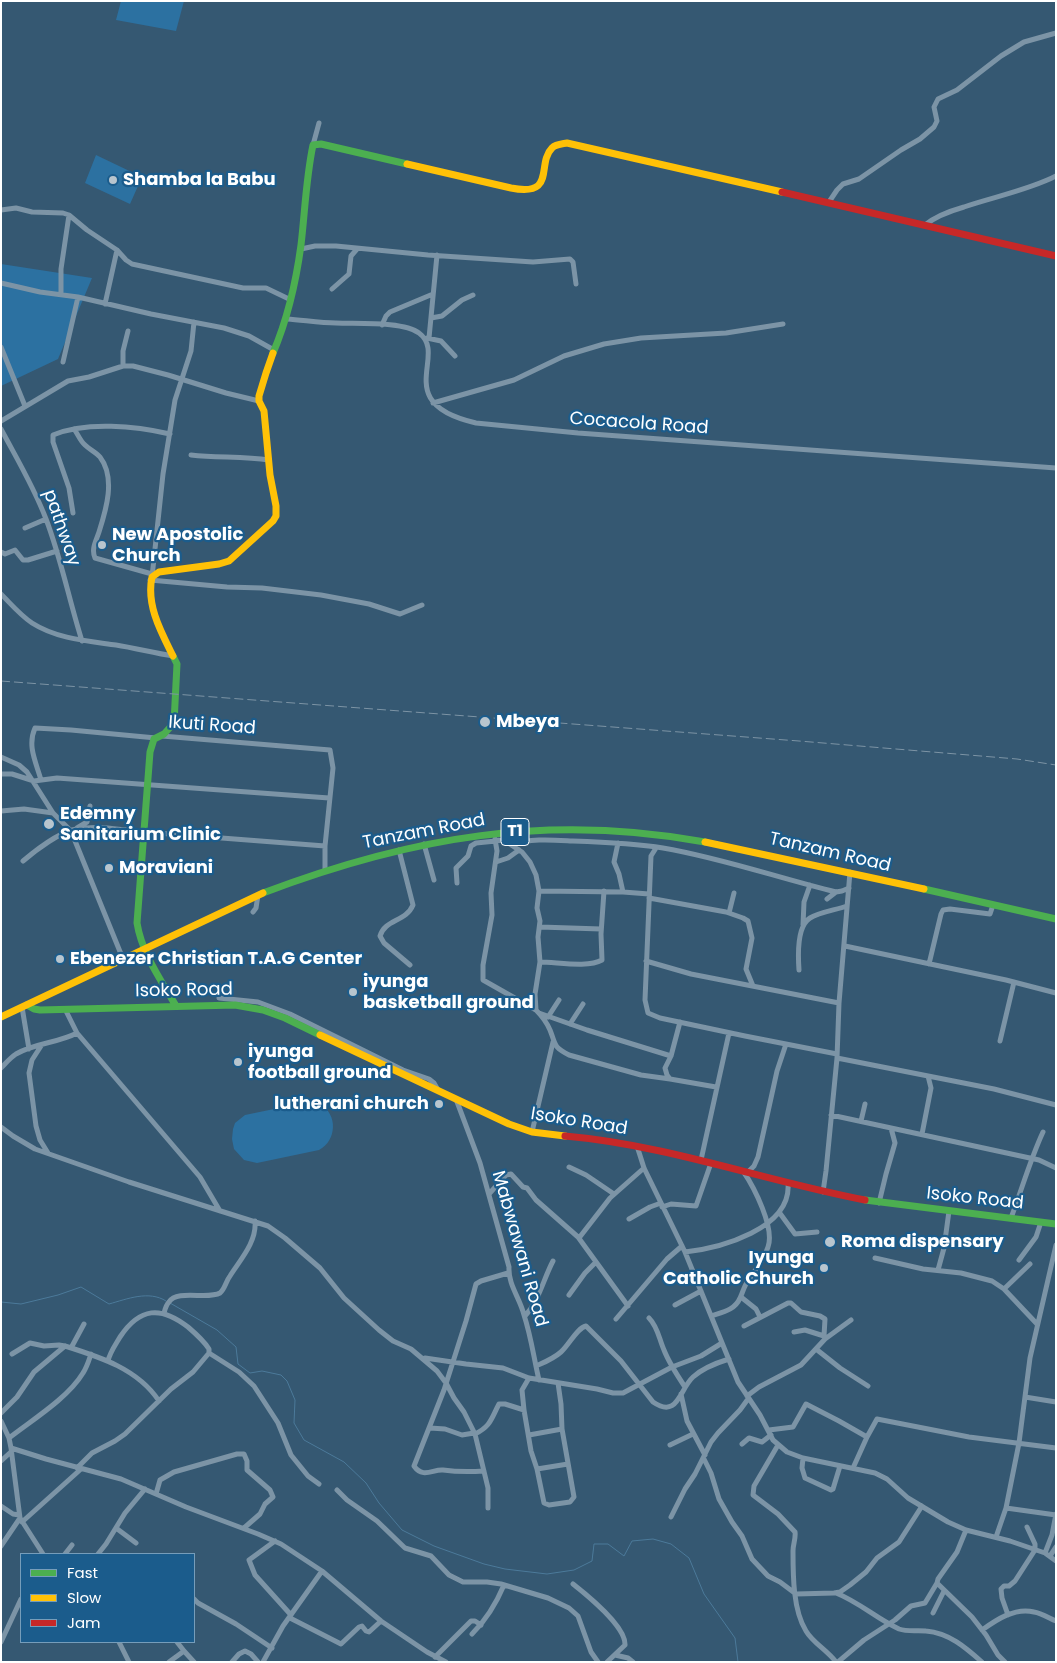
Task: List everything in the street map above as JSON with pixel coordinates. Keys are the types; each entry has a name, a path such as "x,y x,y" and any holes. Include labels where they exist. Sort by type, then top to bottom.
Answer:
{"main road":[{"path":"159,737 167,732 174,723 178,672 153,609 150,592 151,577 162,571 229,561 276,516 264,411 259,401 260,392 274,350 287,319 301,248 307,174 313,145 321,144 504,186 525,189 535,187 541,183 551,148 558,144 567,143 925,224 1056,256"},
{"name":"Ikuti Road","path":"159,737 153,741 150,752 137,923 139,937 144,949 176,1006"},
{"name":"Tanzam Road","path":"1,1017 258,895 325,870 399,849 490,833 557,830 641,832 718,843 1056,919"},
{"name":"Isoko Road","path":"24,1006 40,1010 242,1005 285,1018 509,1124 532,1132 596,1139 637,1146 701,1160 788,1184 879,1203 1056,1224"}],"street":[{"path":"829,202 843,184 859,179 920,139 934,127 937,121 934,106 938,99 957,90 1001,56 1024,42 1056,33"},
{"path":"313,145 319,123"},
{"path":"925,224 933,218 951,211 1040,184 1056,176"},
{"path":"1,210 16,208 32,212 61,212 69,215 132,264 148,269 243,288 266,288 291,300"},
{"path":"61,294 61,269 69,215"},
{"path":"301,248 324,246 358,248 533,262 570,259 574,262 576,284"},
{"path":"332,289 349,274 351,256 358,248"},
{"path":"105,304 116,250"},
{"path":"437,255 431,318 426,338 426,384 429,397 433,403 514,380 564,356 604,344 641,338 726,333 783,324"},
{"path":"1,283 40,292 78,297 240,333 250,336 274,350"},
{"path":"382,325 390,312 433,294"},
{"path":"431,318 442,316 462,300 473,295"},
{"path":"63,362 78,297"},
{"path":"287,319 408,328 426,338 441,341 455,356"},
{"path":"151,577 159,505 175,400 191,351 194,322"},
{"path":"123,366 123,355 128,331"},
{"path":"1,347 25,406"},
{"path":"1,421 68,381 89,377 123,366 140,368 259,401"},
{"name":"Cocacola Road","path":"433,403 442,412 450,416 488,426 1056,468"},
{"path":"73,513 68,488 52,438 55,434 74,429 125,426 170,434"},
{"name":"pathway","path":"1,429 22,464 46,519 82,641"},
{"path":"74,429 85,445 100,456 108,474 109,488 107,500 93,550 95,558 151,577 226,587 262,588 326,596 369,604 400,614 422,605"},
{"path":"191,455 219,458 252,457 269,460"},
{"path":"25,528 46,519"},
{"path":"1,552 5,554 15,550 22,560 28,560 57,551"},
{"path":"1,594 32,623 51,632 82,641 122,646 173,656"},
{"path":"174,723 176,737"},
{"path":"41,780 32,751 35,728 159,737"},
{"name":"Ikuti Road","path":"159,737 330,750 332,768 325,846 325,870"},
{"path":"1,757 19,765 34,781 53,813 73,830 123,959"},
{"path":"1,774 12,774 34,781 57,778 329,798"},
{"path":"23,860 50,842 87,822 90,806"},
{"path":"1,811 24,809 53,813"},
{"path":"73,830 88,828 325,846"},
{"path":"490,833 496,840 497,848 491,898 492,914 483,965 483,980 548,1017 671,1056"},
{"path":"457,883 456,868 468,856 471,846 476,843 496,840 505,841 525,854 535,872 539,891 537,908 540,921 538,937 540,962 535,994 538,1011 550,1030 553,1042 560,1050 576,1057 640,1075 716,1087"},
{"path":"512,845 523,842 556,840 618,843 656,848 739,865 836,892 849,888"},
{"path":"618,843 614,862 619,874 622,892"},
{"path":"424,844 434,880"},
{"path":"646,847 651,856"},
{"path":"656,848 651,856 646,961 645,1000 646,1010 650,1015 994,1089 1056,1105"},
{"path":"399,849 413,905 409,913 385,927 380,936 384,943 410,965"},
{"path":"496,862 508,858 519,850"},
{"path":"823,1192 837,1056 839,1003 850,872"},
{"path":"799,970 799,946 804,925 804,902 810,885"},
{"path":"539,891 622,892 729,913 743,918 748,921 752,938 746,969 752,986"},
{"path":"540,962 581,964 601,962 604,892"},
{"path":"827,899 836,892"},
{"path":"729,913 734,893"},
{"path":"253,912 256,908 258,895"},
{"path":"929,964 943,910 950,909 990,914 993,904"},
{"path":"804,925 811,918 847,906"},
{"path":"540,928 601,929"},
{"path":"844,946 1014,982 1056,993"},
{"path":"646,961 691,974 839,1003"},
{"path":"1000,1041 1014,982"},
{"path":"219,998 258,1002 290,1014 403,1070 429,1079 438,1090"},
{"path":"548,1017 559,1000"},
{"path":"570,1024 583,1004"},
{"path":"24,1006 29,1049"},
{"path":"65,1009 77,1032 197,1173 220,1211"},
{"path":"670,1079 665,1068 671,1056 680,1022"},
{"path":"1,1068 15,1054 68,1038 77,1032"},
{"path":"701,1160 729,1033"},
{"path":"532,1132 553,1042"},
{"path":"711,1316 734,1307 769,1247 770,1238 767,1223 745,1172 754,1166 758,1157 777,1072 786,1044"},
{"path":"41,1046 32,1060 29,1073 36,1126 40,1140 48,1153"},
{"path":"922,1134 931,1088 928,1076"},
{"path":"931,1088 942,1079"},
{"name":"Mabwawani Road","path":"456,1098 476,1151 489,1194 509,1267 510,1282 521,1303 525,1316 539,1380"},
{"path":"860,1121 865,1104"},
{"path":"831,1115 1046,1162 1056,1168"},
{"path":"1,1127 31,1147 274,1230 320,1268 344,1298 379,1330 393,1341 423,1357 437,1371 446,1383 474,1433 488,1488 488,1508"},
{"path":"879,1203 895,1143 891,1128"},
{"path":"1011,1218 1024,1186 1031,1159 1043,1132"},
{"path":"637,1146 644,1168 685,1252 738,1382 778,1445 787,1452 804,1458 871,1471 881,1476 908,1498 948,1522 966,1530 996,1536 1035,1550 1056,1561"},
{"path":"629,1218 650,1207 671,1204 696,1206 711,1163"},
{"path":"569,1167 586,1175 614,1194"},
{"path":"579,1238 614,1194 644,1168"},
{"path":"489,1194 506,1175 510,1174 579,1238 628,1306"},
{"path":"685,1252 712,1248 760,1229 779,1212 788,1195 788,1184"},
{"path":"938,1270 944,1248 949,1211"},
{"path":"779,1212 795,1234 817,1232"},
{"path":"165,1310 169,1300 182,1296 210,1295 221,1292 244,1256 255,1231 255,1222"},
{"path":"1019,1260 1036,1237 1041,1222"},
{"path":"996,1536 1006,1508 1019,1443 1028,1366 1056,1245"},
{"path":"616,1319 667,1259 682,1246"},
{"path":"875,1258 923,1268 961,1272 984,1278 1004,1289 1037,1324"},
{"path":"525,1316 533,1307 553,1261"},
{"path":"569,1295 585,1273 596,1262"},
{"path":"1004,1289 1030,1264"},
{"path":"484,1472 441,1470 430,1473 416,1469 415,1464 454,1362 476,1284 508,1273"},
{"path":"675,1305 701,1291"},
{"path":"741,1297 756,1309 760,1317"},
{"path":"744,1326 791,1303 801,1312 825,1318 824,1338"},
{"path":"108,1361 116,1343 131,1324 144,1315 165,1310 193,1332 208,1347 209,1353 239,1372 254,1386 278,1423 291,1455 304,1471 319,1484"},
{"path":"649,1318 655,1324 672,1368 685,1387"},
{"path":"670,1517 718,1432 740,1410 748,1397 759,1387 801,1365 824,1338 851,1320"},
{"path":"1,1413 17,1397 34,1372 68,1347 84,1324"},
{"path":"536,1366 558,1355 581,1328 586,1326 621,1361 653,1402 663,1407 672,1406 693,1377 729,1359"},
{"path":"794,1332 805,1330 824,1338"},
{"path":"12,1354 30,1342 44,1346 59,1344 91,1354 108,1361 140,1381 159,1402"},
{"path":"423,1357 504,1368 529,1378 619,1394 697,1358 722,1343"},
{"path":"816,1349 840,1368 868,1386"},
{"path":"2,1544 20,1518 79,1469 92,1453 105,1448 125,1434 171,1389 193,1372 209,1353"},
{"path":"9,1438 58,1400 76,1382 84,1371 91,1354"},
{"path":"529,1378 522,1390 524,1410 532,1456 537,1468 544,1503 549,1505 564,1504 570,1502 574,1497 562,1429 558,1383"},
{"path":"681,1394 685,1416 711,1473 719,1499 742,1536 752,1559 768,1576 796,1594 840,1592 858,1579 877,1558 897,1544 922,1506"},
{"path":"1025,1397 1056,1402"},
{"path":"430,1428 445,1429 459,1434 474,1433 484,1429 490,1423 499,1404 524,1410"},
{"path":"742,1444 749,1438 762,1442 770,1433 793,1427 806,1404 867,1437"},
{"path":"852,1468 877,1419 969,1436 1056,1448"},
{"path":"1,1421 12,1450 20,1518 41,1553"},
{"path":"529,1435 562,1429"},
{"path":"670,1445 693,1434"},
{"path":"778,1445 752,1492 754,1497 778,1514 795,1532 793,1577 798,1611 805,1630 837,1662 860,1643 890,1624 911,1606 925,1603 938,1579 957,1552 966,1530"},
{"path":"12,1450 79,1469 112,1476 275,1541 322,1570 381,1621 435,1658 446,1662"},
{"path":"1,1461 12,1450"},
{"path":"156,1494 160,1480 174,1472 237,1454 244,1454 248,1470 270,1490 273,1497 265,1504 260,1514 244,1528"},
{"path":"804,1458 802,1468 804,1478 831,1490 834,1489 840,1466"},
{"path":"537,1468 568,1464"},
{"path":"99,1553 125,1513 145,1489"},
{"path":"337,1490 347,1500 377,1521 405,1548 436,1559 449,1575 463,1582 487,1582 504,1585 548,1598 572,1610 580,1620 591,1652 598,1662"},
{"path":"1,1506 20,1518"},
{"path":"1006,1508 1056,1515 1047,1555"},
{"path":"1008,1615 1001,1589 1015,1581 1035,1550 1035,1544 1027,1527"},
{"path":"116,1528 136,1543"},
{"path":"275,1541 249,1560 256,1575 290,1617 340,1644 359,1627 362,1626 368,1632 381,1621"},
{"path":"66,1553 72,1545"},
{"path":"1047,1555 1056,1547"},
{"path":"264,1662 283,1626 322,1570"},
{"path":"937,1583 967,1612 982,1630 998,1656 1005,1662"},
{"path":"573,1584 596,1602 624,1637 625,1645 606,1662"},
{"path":"472,1634 494,1608 504,1585"},
{"path":"933,1613 944,1591"},
{"path":"835,1593 862,1606 879,1619 906,1631 927,1631 942,1634 968,1649 982,1662"},
{"path":"1,1642 20,1600"},
{"path":"195,1600 272,1648"},
{"path":"982,1630 1008,1615 1030,1611 1056,1622"},
{"path":"435,1658 471,1621 477,1621 481,1625"},
{"path":"120,1643 129,1662"},
{"path":"178,1643 194,1662"},
{"path":"169,1662 184,1651"},
{"path":"232,1662 239,1654 245,1652 251,1654 258,1662"},
{"path":"615,1654 628,1658 633,1662"}],"shaded area":[{"path":"121,1 184,1 176,31 116,20"},
{"name":"Shamba la Babu","path":"96,155 142,177 130,204 85,183"},
{"path":"1,264 92,278 58,359 1,386"},
{"path":"308,1102 318,1104 326,1109 332,1120 332,1134 325,1146 319,1150 257,1163 244,1160 234,1149 233,1129 235,1123 245,1115"}],"waterway":[{"path":"1,1302 21,1304 81,1287 109,1304 145,1296 152,1296 166,1301"},
{"path":"170,1303 217,1330 236,1347 238,1364 250,1373 262,1371 281,1375 287,1381 295,1400 294,1423 304,1440 344,1462 366,1483 379,1503 402,1530 434,1546 484,1564 505,1569 547,1574 574,1570 592,1561 594,1544 608,1544 624,1556 632,1541 653,1539 671,1544 689,1558 704,1594 735,1638 738,1662"}],"railway":[{"path":"1,681 799,741 1017,759 1056,765"}],"traffic: fast":[{"path":"273,353 291,300 297,273 313,145 321,144 407,164"},
{"path":"173,656 177,664 174,723 164,734 154,739 150,752 137,923 139,934 148,956 176,1006"},
{"path":"263,893 372,857 426,845 481,836 535,831 591,830 647,834 705,842"},
{"path":"924,889 1056,919"},
{"path":"27,1005 40,1010 235,1005 263,1010 285,1018 320,1035"},
{"path":"865,1200 1056,1224"}],"traffic: slow":[{"path":"407,164 525,190 535,188 540,184 545,162 552,148 567,143 782,192"},
{"path":"173,656 153,608 151,598 152,577 159,572 229,561 273,521 276,516 264,411 259,401 273,353"},
{"path":"705,842 924,889"},
{"path":"1,1017 263,893"},
{"path":"320,1035 509,1124 532,1132 565,1136"}],"traffic: jam":[{"path":"782,192 1056,256"},
{"path":"565,1136 641,1147 679,1155 865,1200"}],"place":[{"name":"Shamba la Babu","path":"113,180"},
{"name":"New Apostolic Church","path":"102,545"},
{"name":"Mbeya","path":"485,722"},
{"name":"Edemny Sanitarium Clinic","path":"49,824"},
{"name":"Moraviani","path":"109,868"},
{"name":"Ebenezer Christian T.A.G Center","path":"60,959"},
{"name":"iyunga basketball ground","path":"353,992"},
{"name":"iyunga football ground","path":"238,1062"},
{"name":"lutherani church","path":"439,1104"},
{"name":"Roma dispensary","path":"830,1242"},
{"name":"Iyunga Catholic Church","path":"824,1268"}]}
